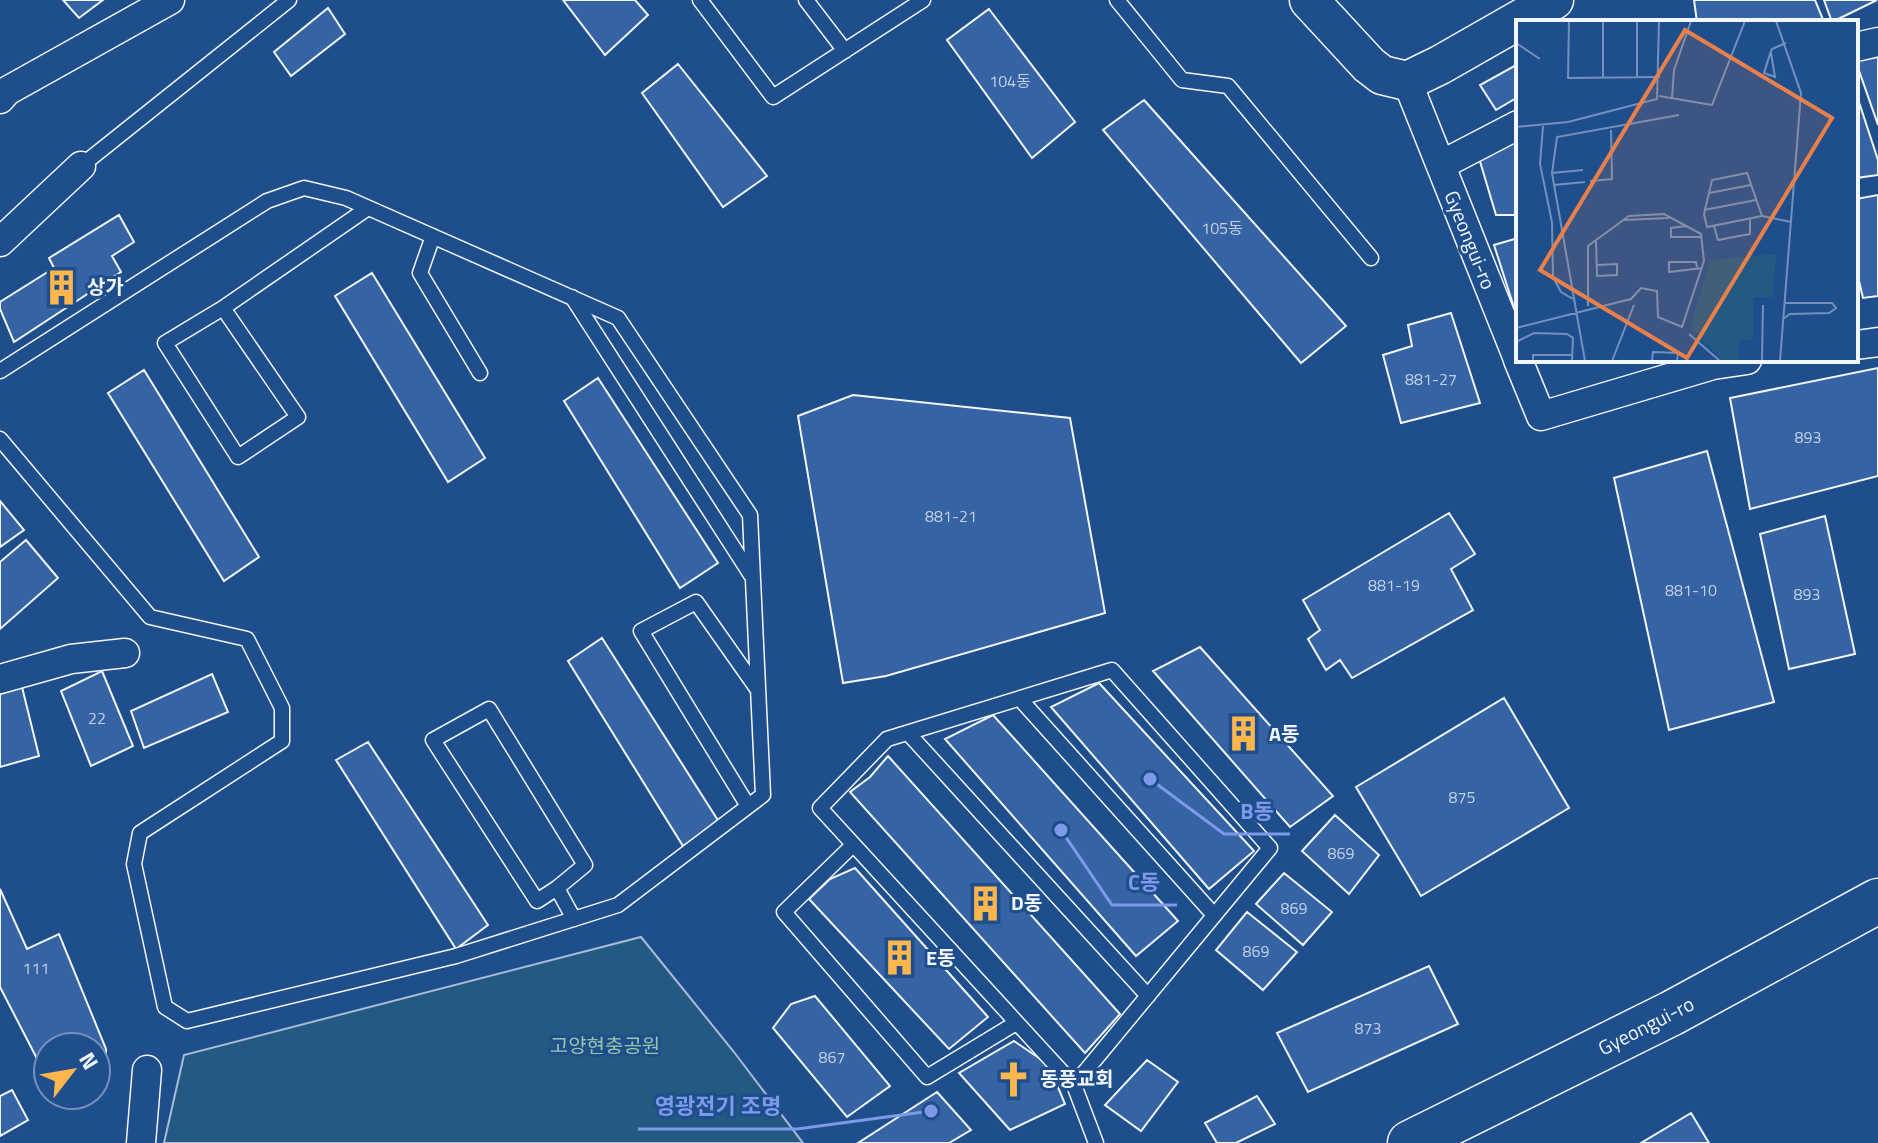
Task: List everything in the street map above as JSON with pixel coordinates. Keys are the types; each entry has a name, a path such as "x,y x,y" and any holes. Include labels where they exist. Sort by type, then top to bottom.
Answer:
{"main road":[{"name":"Gyeongui-ro","path":"1410,1143 1672,1013 1878,901"}],"street":[{"path":"0,99 7,91 170,0"},
{"path":"1309,0 1369,65 1382,75 1407,81 1440,65 1529,6"},
{"path":"1858,47 1878,42"},
{"name":"Gyeongui-ro","path":"1407,81 1516,355"},
{"name":"Gyeongui-ro","path":"1441,165 1516,126"},
{"path":"0,242 81,166"},
{"path":"1858,345 1878,342"},
{"name":"Gyeongui-ro","path":"1519,362 1541,416 1713,365 1733,362"},
{"path":"0,679 71,659 125,653"},
{"path":"141,1143 147,1070"}],"lane":[{"path":"81,166 289,0"},
{"path":"700,0 773,97 923,0"},
{"path":"806,0 845,51"},
{"path":"1123,2 1182,80 1228,86 1371,258"},
{"path":"0,371 267,201 304,188 346,198 618,318 750,515 763,795 618,905 456,956 187,1021 165,1007 134,864 140,833 282,741 282,708 247,639 150,617 0,439"},
{"path":"223,308 298,417 238,457 165,343 223,308 368,208"},
{"path":"433,236 420,273 480,373"},
{"path":"571,297 753,578"},
{"path":"748,806 641,631 696,602 758,690"},
{"path":"1074,1085 1270,848 1112,670 887,739 820,808 1074,1085 1096,1143"},
{"path":"1020,699 1214,915"},
{"path":"489,709 585,865 557,888 537,901 433,740 489,709"},
{"path":"908,733 1148,996"},
{"path":"853,845 784,912 927,1077 1016,1023"},
{"path":"557,888 574,919"}],"green space":[{"name":"고양현충공원","path":"641,937 803,1143 164,1143 184,1055"}],"building":[{"path":"63,0 103,0 79,18"},
{"path":"563,0 635,0 648,15 605,55"},
{"path":"1694,0 1815,0 1823,20 1697,20"},
{"path":"1824,0 1877,0 1836,20 1831,20"},
{"path":"328,8 345,34 291,76 274,52"},
{"path":"989,9 1075,122 1032,158 947,40"},
{"path":"1878,53 1878,125 1858,68 1858,59"},
{"path":"678,64 767,176 723,207 642,93"},
{"path":"1516,65 1516,98 1496,110 1480,85"},
{"path":"1858,99 1878,160 1878,175 1858,178"},
{"path":"1144,100 1346,326 1301,363 1103,130"},
{"path":"1516,139 1516,215 1496,215 1479,158"},
{"path":"1878,195 1878,296 1863,298 1858,277 1858,199"},
{"name":"상가","path":"119,215 134,242 112,256 121,272 14,342 0,302 54,268 49,258"},
{"path":"1516,239 1516,314 1494,245"},
{"path":"372,273 485,458 448,482 335,296"},
{"path":"1451,313 1480,403 1401,423 1383,355 1412,346 1408,325"},
{"path":"1878,368 1878,476 1750,509 1730,398"},
{"path":"144,370 259,557 224,581 108,393"},
{"path":"598,378 718,563 680,588 564,401"},
{"path":"853,395 1070,418 1105,613 886,676 843,683 798,416"},
{"path":"1707,451 1774,702 1669,730 1614,478"},
{"path":"0,501 24,530 0,547"},
{"path":"1449,513 1475,554 1451,569 1473,610 1352,678 1340,660 1326,670 1308,639 1320,630 1303,600"},
{"path":"1825,516 1855,654 1789,669 1760,534"},
{"path":"26,540 58,578 0,629 0,562"},
{"path":"602,638 719,822 683,846 568,661"},
{"name":"A동","path":"1200,647 1333,796 1290,827 1153,671"},
{"path":"102,671 133,746 91,766 61,691"},
{"path":"212,674 228,712 144,748 131,711"},
{"path":"1099,683 1254,851 1209,889 1051,707"},
{"path":"22,687 39,756 0,767 0,694"},
{"path":"1504,698 1569,808 1421,896 1356,787"},
{"path":"993,715 1178,921 1136,956 945,739"},
{"path":"368,742 488,925 456,949 336,760"},
{"name":"D동","path":"888,756 1120,1014 1085,1053 850,792 870,777"},
{"path":"1335,815 1379,855 1349,894 1302,851"},
{"name":"E동","path":"855,868 988,1017 949,1049 809,899 830,879"},
{"path":"1284,873 1332,912 1303,945 1256,904"},
{"path":"0,889 27,949 59,934 99,1031 32,1031 32,1049 0,987"},
{"path":"1247,912 1297,952 1263,990 1216,950"},
{"path":"1429,966 1458,1024 1308,1092 1277,1033"},
{"path":"815,996 890,1086 847,1117 773,1028 791,1004"},
{"path":"1014,1041 1049,1065 1065,1104 1010,1130 959,1073"},
{"path":"1147,1060 1178,1082 1141,1131 1105,1105"},
{"path":"12,1090 28,1120 0,1136 0,1096"},
{"path":"937,1092 971,1130 949,1143 858,1143"},
{"path":"1257,1096 1275,1124 1236,1143 1217,1143 1205,1123"},
{"path":"1691,1113 1709,1143 1641,1143"}],"place":[{"name":"상가","path":"61,287"},
{"name":"A동","path":"1243,734"},
{"name":"B동","path":"1150,779"},
{"name":"C동","path":"1061,830"},
{"name":"D동","path":"985,903"},
{"name":"E동","path":"900,958"},
{"name":"동풍교회","path":"1014,1079"},
{"name":"영광전기 조명","path":"931,1111"}]}
